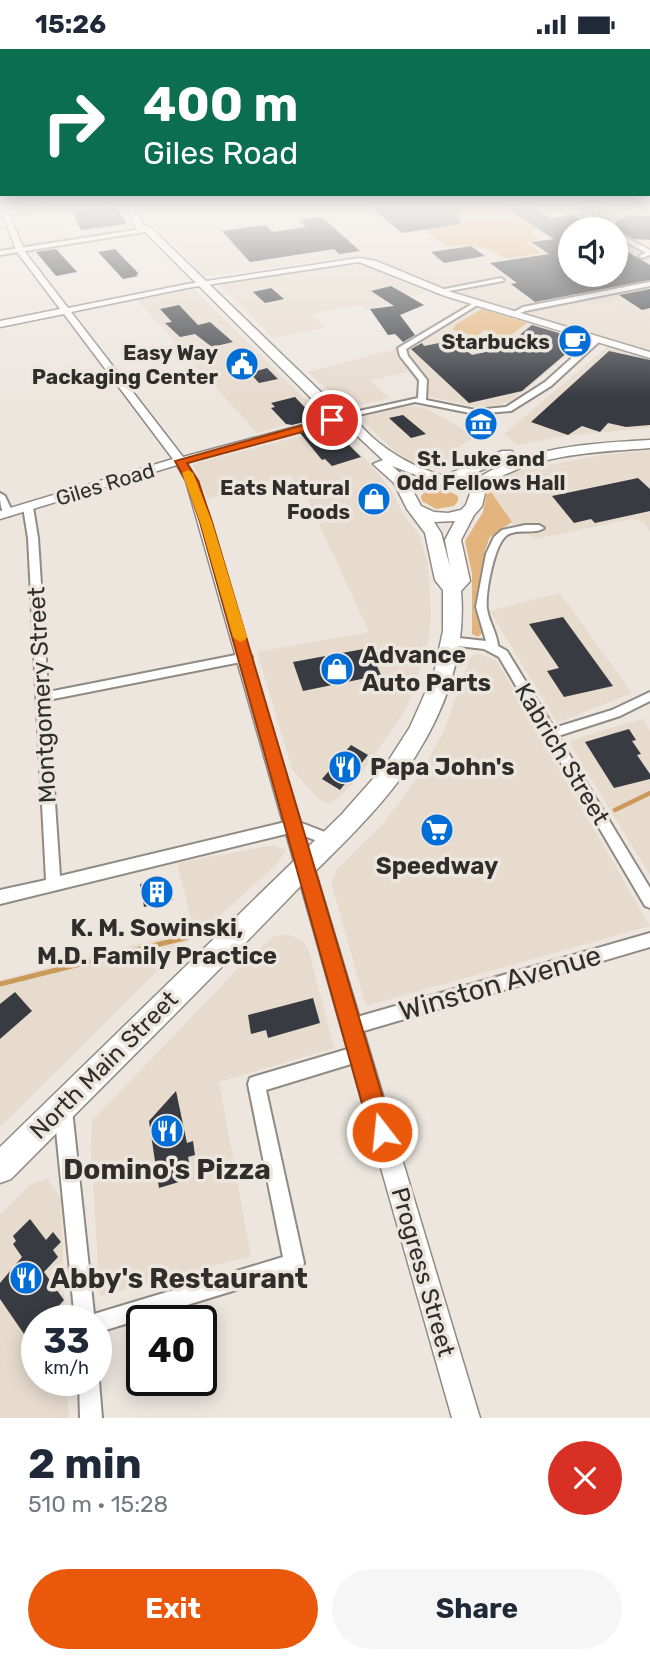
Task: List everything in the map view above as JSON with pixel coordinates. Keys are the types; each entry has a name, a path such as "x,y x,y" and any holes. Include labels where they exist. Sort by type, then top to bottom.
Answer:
{"main road":[{"name":"North Main Street","path":"189,270 322,401 320,408 344,422 400,465 468,489 471,507 453,540 461,581 452,589"},
{"name":"North Main Street","path":"0,1168 370,800 407,750 438,689 450,641 452,589 444,580 431,528 397,477 352,440 344,422"},
{"path":"650,433 571,441 516,451 443,481 420,484 414,488 414,505 430,517 448,518 471,507 480,484 503,470 558,455 650,442"}],"street":[{"name":"Progress Street","path":"35,270 180,461 192,481 246,657 350,1027 466,1418"},
{"path":"0,324 202,283 289,270"},
{"path":"389,270 438,291 650,355"},
{"path":"438,291 501,280"},
{"path":"513,314 523,309 650,284"},
{"path":"422,400 423,380 402,350 477,303"},
{"path":"344,422 422,400 475,412 508,408 548,384 597,339"},
{"name":"Giles Road","path":"4,514 180,461 344,422"},
{"path":"0,496 4,514"},
{"name":"Montgomery Street","path":"28,507 33,538 53,884"},
{"path":"450,641 492,647 492,638 481,607 492,548 498,536 511,528 539,528"},
{"name":"Kabrich Street","path":"492,647 503,655 650,901"},
{"path":"43,697 246,657"},
{"path":"551,734 617,713 650,696"},
{"path":"0,897 294,826 330,840"},
{"name":"Winston Avenue","path":"350,1027 650,940"},
{"path":"112,1318 294,1263 256,1084 359,1054"},
{"path":"62,1106 83,1305"},
{"path":"90,1396 91,1418"}],"shaded area":[{"path":"199,270 253,270 205,276"},
{"path":"309,270 378,270 426,292 366,310 360,305 311,314 324,328 273,338 221,287 224,283"},
{"path":"395,270 558,270 558,287 628,287 628,270 650,270 650,352 590,335 510,401 478,407 417,394 419,385 409,372 370,380 389,398 348,408 308,372 392,350 472,300"},
{"path":"186,288 194,289 318,412 317,416 257,433 136,299"},
{"path":"482,309 527,323 508,337 484,330 473,339 468,338 471,335 453,330 455,325"},
{"path":"608,346 650,359 650,428 566,436 517,445 504,434"},
{"path":"408,405 425,408 476,436 459,447 462,460 424,468 404,460 363,421 363,417"},
{"path":"335,429 363,456 390,488 405,517 419,534 428,565 431,612 428,645 406,709 361,774 330,804 318,799 292,769 257,652 369,632 305,494 290,476 208,499 193,464"},
{"path":"650,450 650,532 644,523 632,519 536,539 519,533 488,488 498,478 522,470 602,455"},
{"path":"443,488 458,496 454,506 436,509 422,501 421,496 426,491"},
{"path":"488,488 512,522 490,537 485,550 474,609 484,631 478,637 472,634 472,574 465,541 483,512"},
{"path":"560,593 632,693 557,723 490,611"},
{"path":"479,654 497,661 650,926 366,1006 331,882 337,869 381,826 416,780 443,733 469,660 473,655"},
{"path":"642,719 650,731 650,875 568,741"},
{"path":"274,845 286,850 278,863 211,924 195,934 177,863"},
{"path":"183,932 195,934 0,1127 0,980"},
{"path":"287,934 303,941 309,951 334,1048 219,1082 251,1256 100,1296 91,1152 92,1121 246,960 273,937"},
{"path":"47,1179 61,1198 64,1305 21,1305 21,1396 68,1396 69,1418 0,1418 0,1215 31,1184"}],"building":[{"path":"51,270 77,272 56,276"},
{"path":"115,270 135,270 139,274 136,274 138,276 123,279"},
{"path":"499,270 558,270 558,287 613,287 535,302 511,284 517,283"},
{"path":"628,270 650,270 650,280 628,284"},
{"path":"391,286 424,305 400,315 415,335 403,342 395,334 388,335 370,309 394,306 371,291"},
{"path":"271,288 284,299 265,303 253,292"},
{"path":"650,289 650,308 642,310 619,295"},
{"path":"179,305 198,325 210,322 233,342 212,347 195,334 180,337 165,323 172,322 160,309"},
{"path":"532,325 582,340 522,391 469,403 411,349 422,343 424,346 454,340 472,355 503,348"},
{"path":"609,351 650,360 650,425 626,427 608,423 600,432 582,426 568,435 531,422"},
{"path":"267,368 278,379 259,383 250,373"},
{"path":"295,397 316,419 286,424 271,408 275,407 271,403"},
{"path":"403,415 426,434 411,438 389,418"},
{"path":"324,427 328,431 334,430 361,457 332,466 325,459 322,460 300,433"},
{"path":"638,478 650,489 650,511 595,523 591,519 574,523 552,496"},
{"path":"563,617 613,686 564,697 547,671 559,668 529,624"},
{"name":"Advance Auto Parts","path":"369,648 381,675 303,691 293,662"},
{"path":"629,729 636,740 632,741 641,754 637,755 650,774 650,779 614,788 585,742"},
{"name":"Papa John's","path":"351,745 368,755 340,790 322,779"},
{"name":"K. M. Sowinski, M.D. Family Practice","path":"169,880 173,900 144,907 140,884"},
{"path":"15,992 32,1011 0,1039 0,1004"},
{"path":"313,998 320,1023 268,1038 266,1030 251,1034 248,1015"},
{"name":"Domino's Pizza","path":"176,1091 187,1143 193,1141 195,1155 188,1157 192,1178 159,1188 149,1121"},
{"name":"Abby's Restaurant","path":"30,1219 46,1240 53,1232 61,1242 53,1250 58,1257 44,1272 64,1300 60,1305 21,1305 21,1330 0,1299 0,1283 22,1257 13,1244 16,1241 13,1236"}],"waterway":[{"path":"615,810 650,793"},
{"path":"0,984 196,935"}],"slow traffic":[{"path":"188,473 206,522 240,637"}],"place":[{"name":"Starbucks","path":"575,341"},
{"name":"Easy Way Packaging Center","path":"242,364"},
{"name":"St. Luke and Odd Fellows Hall","path":"481,424"},
{"name":"Eats Natural Foods","path":"374,499"},
{"name":"Advance Auto Parts","path":"337,669"},
{"name":"Papa John's","path":"345,767"},
{"name":"Speedway","path":"437,830"},
{"name":"K. M. Sowinski, M.D. Family Practice","path":"157,892"},
{"name":"Domino's Pizza","path":"167,1131"},
{"name":"Abby's Restaurant","path":"26,1278"}],"route":[{"path":"332,420 180,461 192,481 206,522 382,1132"}]}
